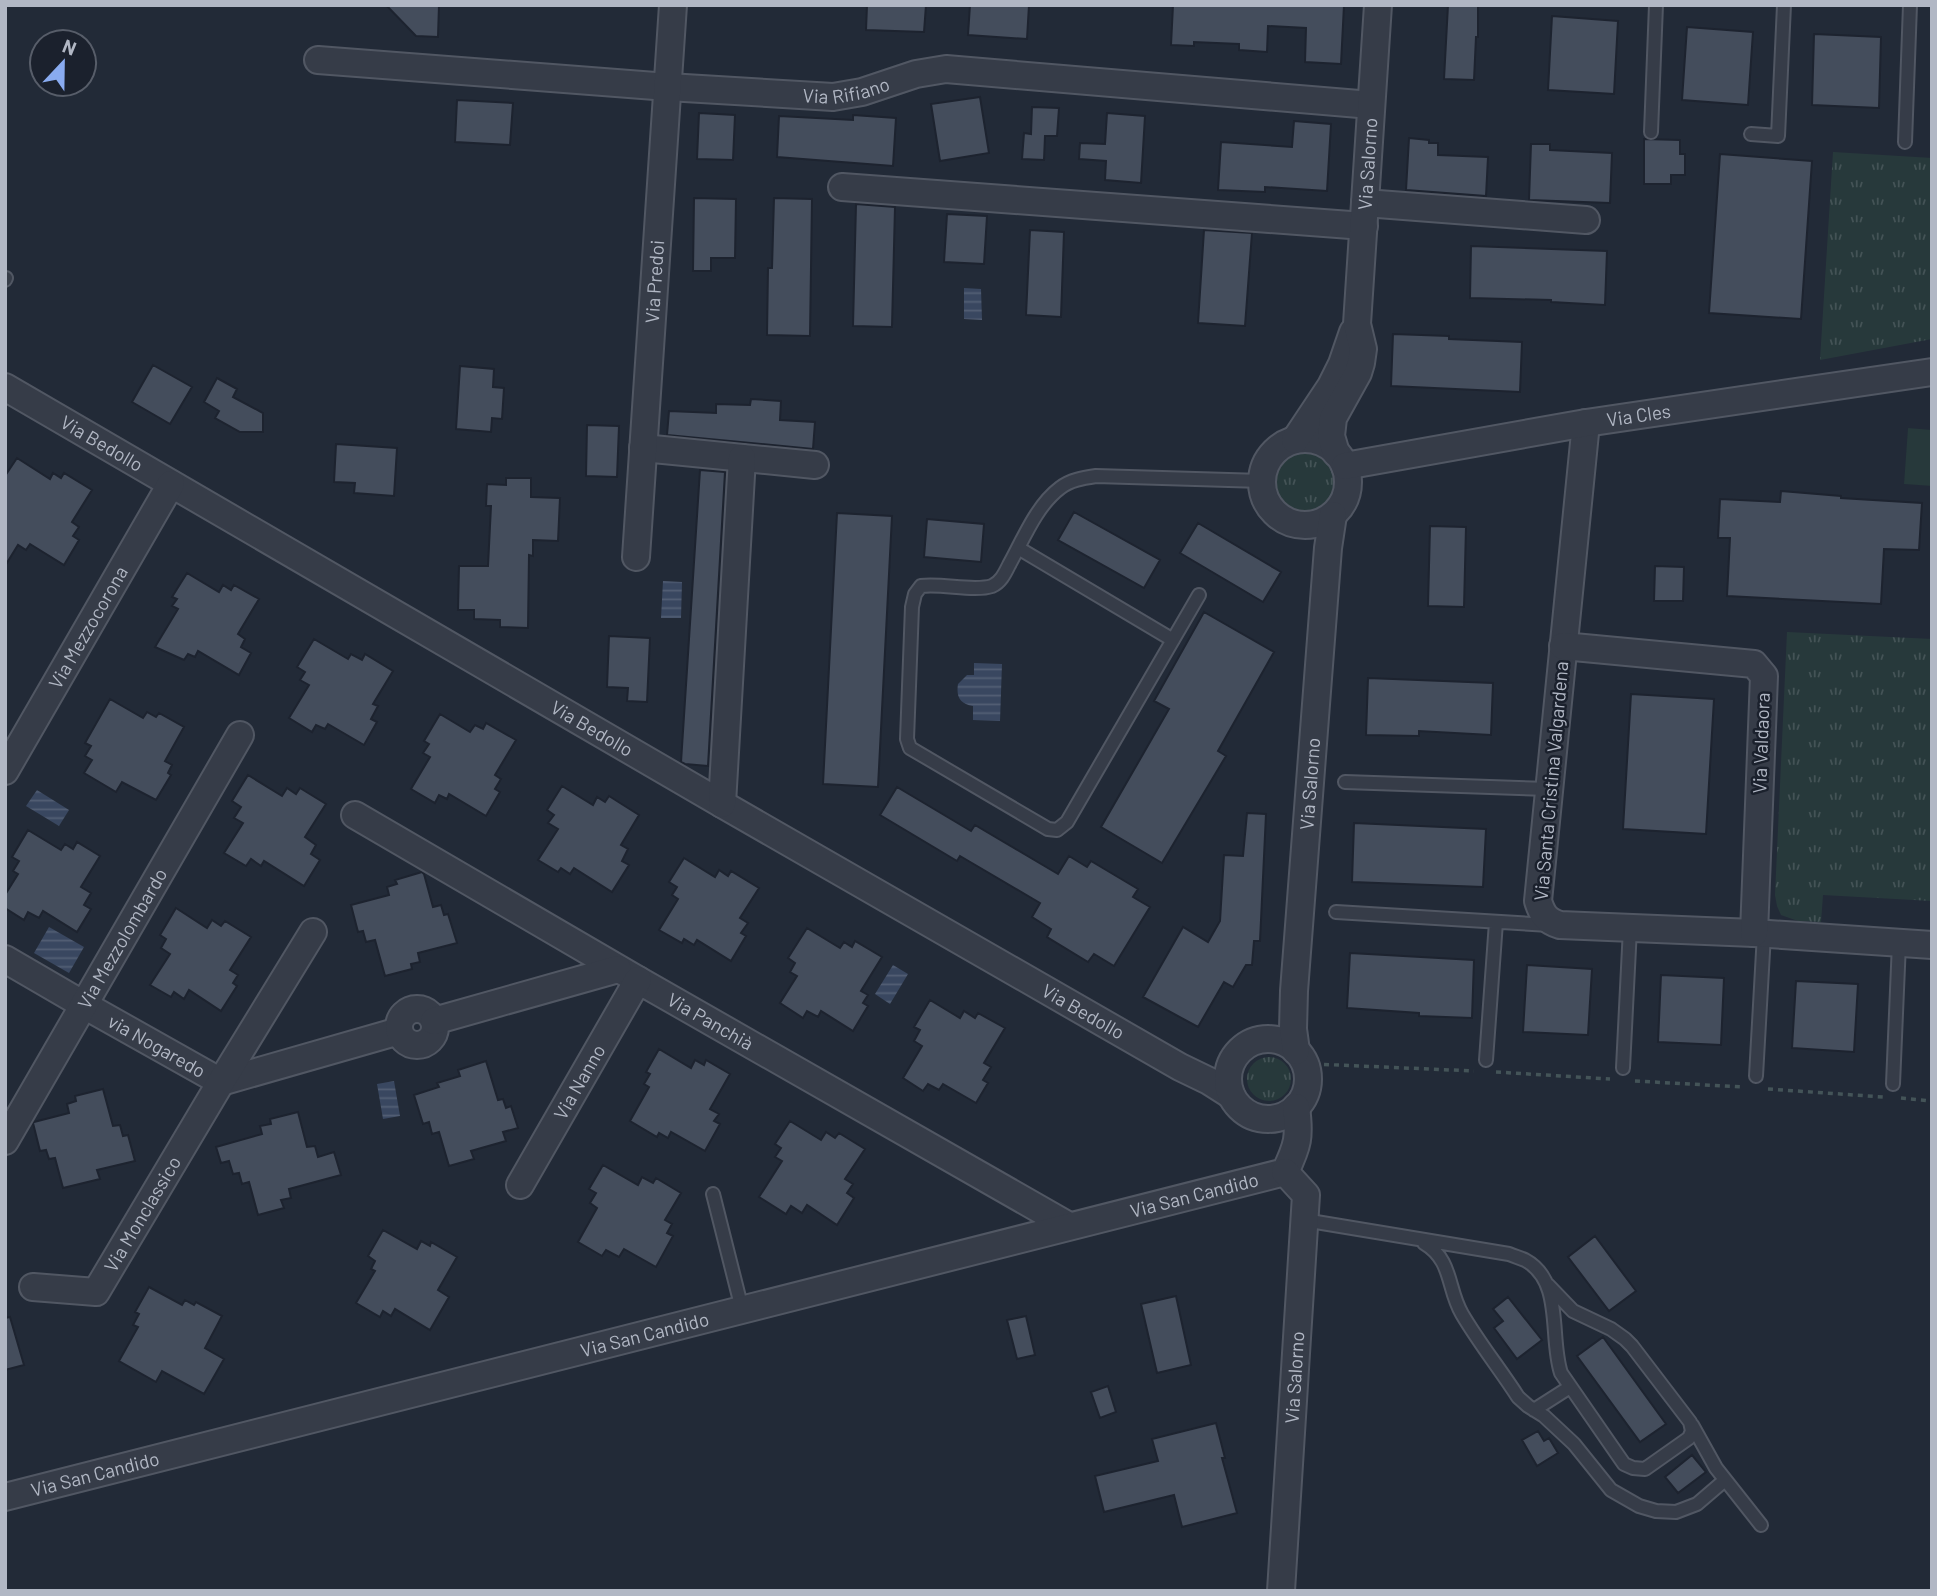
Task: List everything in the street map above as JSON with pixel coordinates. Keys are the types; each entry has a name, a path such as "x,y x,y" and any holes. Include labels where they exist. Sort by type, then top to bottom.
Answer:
{"street":[{"name":"Via Predoi","path":"636,557 673,5"},
{"name":"Via Salorno","path":"1341,459 1331,436 1333,418 1358,373 1363,349 1357,324 1378,5"},
{"name":"Via Rifiano","path":"318,60 833,97 862,92 916,74 946,69 1371,105"},
{"path":"842,187 1364,215 1586,220"},
{"name":"Via Salorno","path":"1295,440 1331,386 1357,324"},
{"name":"Via Cles","path":"1341,459 1932,372"},
{"name":"Via Bedollo","path":"8,393 172,484 722,804 1231,1095"},
{"name":"Via Santa Cristina Valgardena","path":"1586,423 1538,901 1545,917 1560,925 1932,945"},
{"path":"1295,440 1317,441 1328,446 1341,459 1348,479 1347,492 1333,515 1306,525 1292,523 1280,517 1270,507 1264,495 1264,467 1271,455 1282,446 1295,440"},
{"path":"643,448 815,465"},
{"path":"722,804 743,458"},
{"name":"Via Mezzocorona","path":"5,771 172,484"},
{"name":"Via Salorno","path":"1296,1051 1293,1029 1294,992 1328,548 1333,515"},
{"name":"Via Salorno","path":"1292,523 1306,533 1327,578"},
{"name":"Via Valdaora","path":"1563,646 1754,664 1764,676 1759,934"},
{"name":"Via Mezzolombardo","path":"5,1141 240,735"},
{"name":"Via Panchià","path":"355,815 1069,1226"},
{"path":"221,1082 313,932"},
{"name":"via Nogaredo","path":"5,959 221,1082 400,1031 401,1020 409,1011 421,1010 434,1021 628,974"},
{"name":"Via Nanno","path":"520,1185 628,974"},
{"name":"Via Salorno","path":"1250,1046 1274,1023 1294,992"},
{"path":"1180,1067 1221,1059 1250,1046 1268,1039 1283,1042 1296,1051 1305,1064 1308,1079 1305,1094 1296,1107 1283,1116 1253,1116 1240,1107 1231,1095 1229,1071 1250,1046"},
{"name":"Via Monclassico","path":"33,1287 96,1292 221,1082"},
{"name":"Via San Candido","path":"5,1497 1285,1172 1296,1150 1299,1132 1296,1107"},
{"name":"Via San Candido","path":"1260,1118 1276,1132 1285,1172"},
{"name":"Via Salorno","path":"1282,1591 1306,1195 1285,1172"}],"lane":[{"path":"1651,132 1656,5"},
{"path":"1751,134 1778,136 1784,5"},
{"path":"1905,142 1910,5"},
{"path":"1199,595 1067,822 1057,830 1048,829 910,748 907,739 912,607 915,594 921,586 993,586 1002,578 1032,522 1048,499 1060,487 1078,479 1096,476 1262,481"},
{"path":"1018,548 1173,640"},
{"path":"1345,782 1549,789"},
{"path":"1336,912 1560,925"},
{"path":"1486,1060 1496,922"},
{"path":"1623,1068 1630,928"},
{"path":"1756,1076 1759,934"},
{"path":"1893,1084 1899,943"},
{"path":"713,1194 742,1309"},
{"path":"1304,1220 1509,1254 1526,1261 1540,1272 1548,1285 1573,1311 1611,1329 1632,1346 1690,1422 1716,1468 1760,1525"},
{"path":"1418,1239 1438,1253 1444,1262 1460,1310 1518,1397 1550,1421 1574,1444 1611,1490 1639,1506 1656,1511 1676,1512 1696,1504 1725,1480"},
{"path":"1548,1285 1557,1362 1561,1373 1624,1464 1645,1469 1689,1438 1692,1431 1690,1422"},
{"path":"1534,1410 1570,1387"}],"green space":[{"path":"1833,152 1932,158 1932,339 1820,360"},
{"path":"1908,428 1932,430 1932,486 1904,484"},
{"path":"1299,452 1311,452 1330,465 1335,482 1333,494 1322,507 1311,512 1299,512 1280,499 1275,488 1275,476 1288,457"},
{"path":"1787,632 1932,639 1932,901 1823,895 1821,922 1798,921 1781,915 1775,895"},
{"path":"1269,1057 1285,1063 1291,1079 1285,1095 1269,1101 1253,1095 1247,1079 1253,1063"}],"water":[{"path":"964,288 981,289 982,320 964,319"},
{"path":"663,581 682,582 681,618 661,618"},
{"path":"974,663 1002,664 1000,721 973,720 973,706 962,702 958,696 958,684 967,675 974,675"},
{"path":"37,790 69,810 59,826 26,806"},
{"path":"49,927 84,947 69,973 34,953"},
{"path":"893,965 908,974 890,1004 875,994"},
{"path":"394,1081 400,1116 383,1119 377,1084"}],"building":[{"path":"386,5 439,5 438,37 416,36"},
{"path":"867,5 926,5 924,32 866,30"},
{"path":"970,5 1029,5 1027,39 968,35"},
{"path":"1173,5 1344,5 1341,64 1305,62 1306,28 1268,26 1267,52 1239,50 1239,44 1194,42 1194,46 1171,45"},
{"path":"1448,5 1478,5 1474,80 1444,79"},
{"path":"1552,16 1618,21 1614,94 1548,90"},
{"path":"1687,27 1753,32 1748,105 1682,100"},
{"path":"1814,34 1881,37 1879,108 1812,105"},
{"path":"980,97 989,153 940,161 931,104"},
{"path":"457,100 513,103 510,145 455,142"},
{"path":"1032,107 1059,108 1057,136 1045,136 1044,160 1022,159 1024,133 1031,134"},
{"path":"699,113 735,115 733,160 697,159"},
{"path":"1107,113 1145,116 1141,183 1105,180 1106,161 1079,159 1080,143 1105,144"},
{"path":"853,115 896,118 893,166 777,157 779,116 853,120"},
{"path":"1294,121 1331,124 1327,191 1265,187 1265,192 1218,190 1221,142 1292,147"},
{"path":"1409,138 1438,143 1438,155 1488,157 1486,196 1406,190"},
{"path":"1644,139 1680,140 1680,154 1685,154 1685,175 1671,175 1671,184 1644,184"},
{"path":"1531,144 1550,144 1550,150 1612,153 1610,203 1529,200"},
{"path":"1720,154 1812,161 1801,319 1709,313"},
{"path":"694,198 736,199 735,258 711,258 711,271 693,271"},
{"path":"774,198 812,199 810,336 767,335 768,268 772,268"},
{"path":"856,204 895,207 892,327 853,326"},
{"path":"947,214 987,216 984,264 944,262"},
{"path":"1030,230 1064,232 1061,317 1026,315"},
{"path":"1204,230 1252,233 1245,326 1198,323"},
{"path":"1471,246 1607,251 1605,305 1551,300 1470,298"},
{"path":"1393,334 1522,342 1520,392 1391,386"},
{"path":"153,365 192,387 170,424 132,402"},
{"path":"460,366 494,369 493,387 504,388 502,419 492,418 491,432 456,429"},
{"path":"217,378 237,389 233,397 263,413 263,432 240,432 215,418 219,411 204,402"},
{"path":"751,399 781,401 780,420 815,422 813,449 667,435 669,411 716,413 716,404 750,405"},
{"path":"587,425 619,426 617,477 586,476"},
{"path":"336,444 397,448 394,496 354,493 355,483 334,482"},
{"path":"17,458 50,479 53,473 61,478 64,473 92,490 72,522 79,527 73,536 79,540 64,565 30,544 26,550 18,545 5,566 5,476"},
{"path":"700,470 725,472 708,766 681,762"},
{"path":"506,478 531,478 531,497 560,498 558,541 533,540 533,556 529,555 528,628 500,627 500,620 474,619 474,610 458,610 459,566 488,566 491,506 486,506 487,484 506,485"},
{"path":"1781,491 1922,503 1919,550 1884,549 1881,604 1727,596 1730,538 1718,538 1720,499 1780,502"},
{"path":"1074,512 1160,560 1144,588 1058,540"},
{"path":"837,513 892,516 878,787 823,784"},
{"path":"927,519 984,524 981,562 924,557"},
{"path":"1198,523 1281,572 1263,602 1180,553"},
{"path":"1430,526 1466,527 1464,607 1428,606"},
{"path":"1655,566 1684,567 1683,601 1654,601"},
{"path":"187,573 219,592 223,585 231,590 234,585 259,599 238,634 245,639 241,647 251,653 239,675 198,651 195,657 188,654 184,660 155,647 178,609 172,606 177,599 172,597"},
{"path":"1204,612 1274,652 1218,751 1226,756 1162,863 1101,827 1169,709 1154,701"},
{"path":"609,636 650,638 647,702 627,701 628,688 607,687"},
{"path":"314,639 348,659 351,654 362,660 365,654 393,671 373,704 378,706 371,719 377,722 364,745 328,724 325,729 316,725 312,732 289,718 309,685 300,680 305,672 297,667"},
{"path":"1368,678 1493,683 1491,735 1419,731 1419,736 1366,735"},
{"path":"1631,694 1714,699 1706,834 1623,829"},
{"path":"110,699 143,718 147,712 156,717 159,713 184,727 165,761 172,765 168,773 171,775 156,800 122,782 116,792 84,773 92,760 85,756 91,746 85,743"},
{"path":"440,714 470,732 475,725 483,729 486,723 516,740 495,775 501,779 495,789 500,792 486,816 449,794 447,799 439,795 435,803 411,789 430,757 423,753 429,744 424,741"},
{"path":"248,775 282,796 287,788 296,794 300,788 326,804 305,837 316,845 311,854 320,860 304,886 264,861 261,866 251,859 246,866 224,853 243,823 234,818 241,807 232,801"},
{"path":"562,786 593,805 597,797 605,802 609,796 639,815 621,845 628,849 622,861 629,865 612,892 574,868 570,874 561,868 558,872 538,860 558,829 548,823 554,815 547,810"},
{"path":"897,787 971,831 975,825 1058,874 1069,856 1087,867 1091,861 1138,889 1133,897 1150,907 1114,966 1094,954 1088,962 1047,937 1051,929 1032,917 1040,903 960,856 957,861 880,815"},
{"path":"1247,813 1266,814 1260,941 1254,941 1252,965 1246,965 1233,987 1224,982 1198,1027 1143,997 1183,927 1208,942 1220,921 1224,855 1243,856"},
{"path":"1354,823 1486,829 1483,887 1352,882"},
{"path":"28,830 61,850 65,844 73,849 77,842 100,856 81,887 91,893 84,905 91,909 77,932 43,911 39,918 28,912 24,920 5,908 5,895 18,874 13,871 19,861 12,857"},
{"path":"684,858 715,877 719,870 728,876 731,871 759,888 740,918 748,923 741,933 746,936 731,961 697,940 694,945 684,939 682,943 659,930 678,899 672,895 677,887 669,882"},
{"path":"422,872 433,907 441,905 444,915 448,914 457,943 418,953 420,962 411,964 412,969 385,976 375,940 366,942 363,931 358,932 351,905 389,895 387,887 397,884 395,880"},
{"path":"176,908 207,928 212,920 221,926 225,921 251,937 230,970 238,975 233,983 237,986 221,1011 189,990 184,999 174,992 171,997 150,985 170,954 161,948 166,939 160,935"},
{"path":"807,928 840,948 844,942 852,947 855,941 882,957 861,991 868,995 863,1003 868,1006 853,1031 821,1011 818,1017 807,1011 803,1018 780,1003 797,976 790,972 795,963 788,958"},
{"path":"1350,953 1474,960 1472,1018 1419,1016 1419,1013 1347,1008"},
{"path":"1527,965 1592,969 1588,1035 1523,1032"},
{"path":"1661,975 1724,978 1721,1045 1658,1042"},
{"path":"1796,981 1858,984 1854,1052 1792,1048"},
{"path":"930,1000 960,1018 964,1011 975,1018 978,1013 1005,1028 984,1063 991,1067 983,1080 988,1083 976,1103 943,1084 939,1090 928,1084 923,1091 903,1078 922,1046 914,1041 920,1030 914,1027"},
{"path":"659,1049 691,1068 695,1060 704,1065 706,1060 730,1074 710,1109 719,1114 714,1121 720,1124 705,1151 671,1132 668,1138 659,1133 657,1137 630,1121 649,1087 644,1084 650,1074 646,1072"},
{"path":"486,1061 498,1100 503,1099 506,1108 511,1106 518,1128 503,1132 506,1141 471,1151 474,1159 449,1166 439,1132 432,1134 429,1122 423,1124 414,1095 439,1087 437,1083 460,1076 458,1070"},
{"path":"103,1089 113,1126 120,1125 123,1136 128,1135 135,1161 97,1170 100,1179 63,1188 55,1158 49,1159 46,1150 40,1151 33,1123 69,1113 67,1104 76,1101 75,1096"},
{"path":"298,1112 307,1147 315,1146 318,1157 334,1152 341,1175 289,1189 291,1198 281,1200 284,1208 258,1215 249,1182 242,1184 239,1173 233,1174 229,1161 221,1163 216,1147 262,1134 260,1126 271,1124 270,1119"},
{"path":"790,1121 821,1140 826,1132 835,1138 839,1133 865,1149 845,1179 853,1184 847,1193 854,1198 837,1225 807,1205 802,1213 791,1206 786,1214 759,1197 782,1161 775,1157 781,1148 775,1144"},
{"path":"603,1165 638,1185 642,1177 653,1183 656,1178 681,1193 665,1220 672,1224 667,1233 673,1236 656,1267 624,1249 619,1257 606,1250 602,1256 578,1242 597,1208 590,1203 596,1193 589,1189"},
{"path":"383,1230 417,1249 421,1241 430,1246 431,1242 457,1257 438,1290 449,1297 430,1330 395,1309 391,1316 383,1311 380,1317 356,1303 375,1271 371,1269 375,1261 368,1256"},
{"path":"1595,1236 1636,1291 1609,1311 1568,1257"},
{"path":"149,1287 182,1305 185,1300 194,1305 196,1302 222,1316 205,1348 224,1359 204,1394 162,1371 156,1382 119,1361 138,1327 133,1325 139,1314 135,1312"},
{"path":"1176,1296 1191,1365 1157,1373 1141,1304"},
{"path":"1508,1297 1542,1340 1517,1359 1494,1328 1503,1321 1493,1309"},
{"path":"1026,1316 1035,1355 1017,1359 1007,1320"},
{"path":"10,1317 24,1365 5,1370 5,1318"},
{"path":"1603,1337 1666,1424 1640,1442 1577,1356"},
{"path":"1108,1386 1116,1412 1100,1418 1091,1392"},
{"path":"1216,1423 1225,1458 1222,1458 1237,1513 1182,1527 1174,1495 1104,1512 1095,1476 1158,1461 1152,1439"},
{"path":"1538,1431 1544,1441 1549,1438 1558,1453 1537,1466 1522,1440"},
{"path":"1692,1455 1706,1472 1678,1493 1665,1477"}]}
